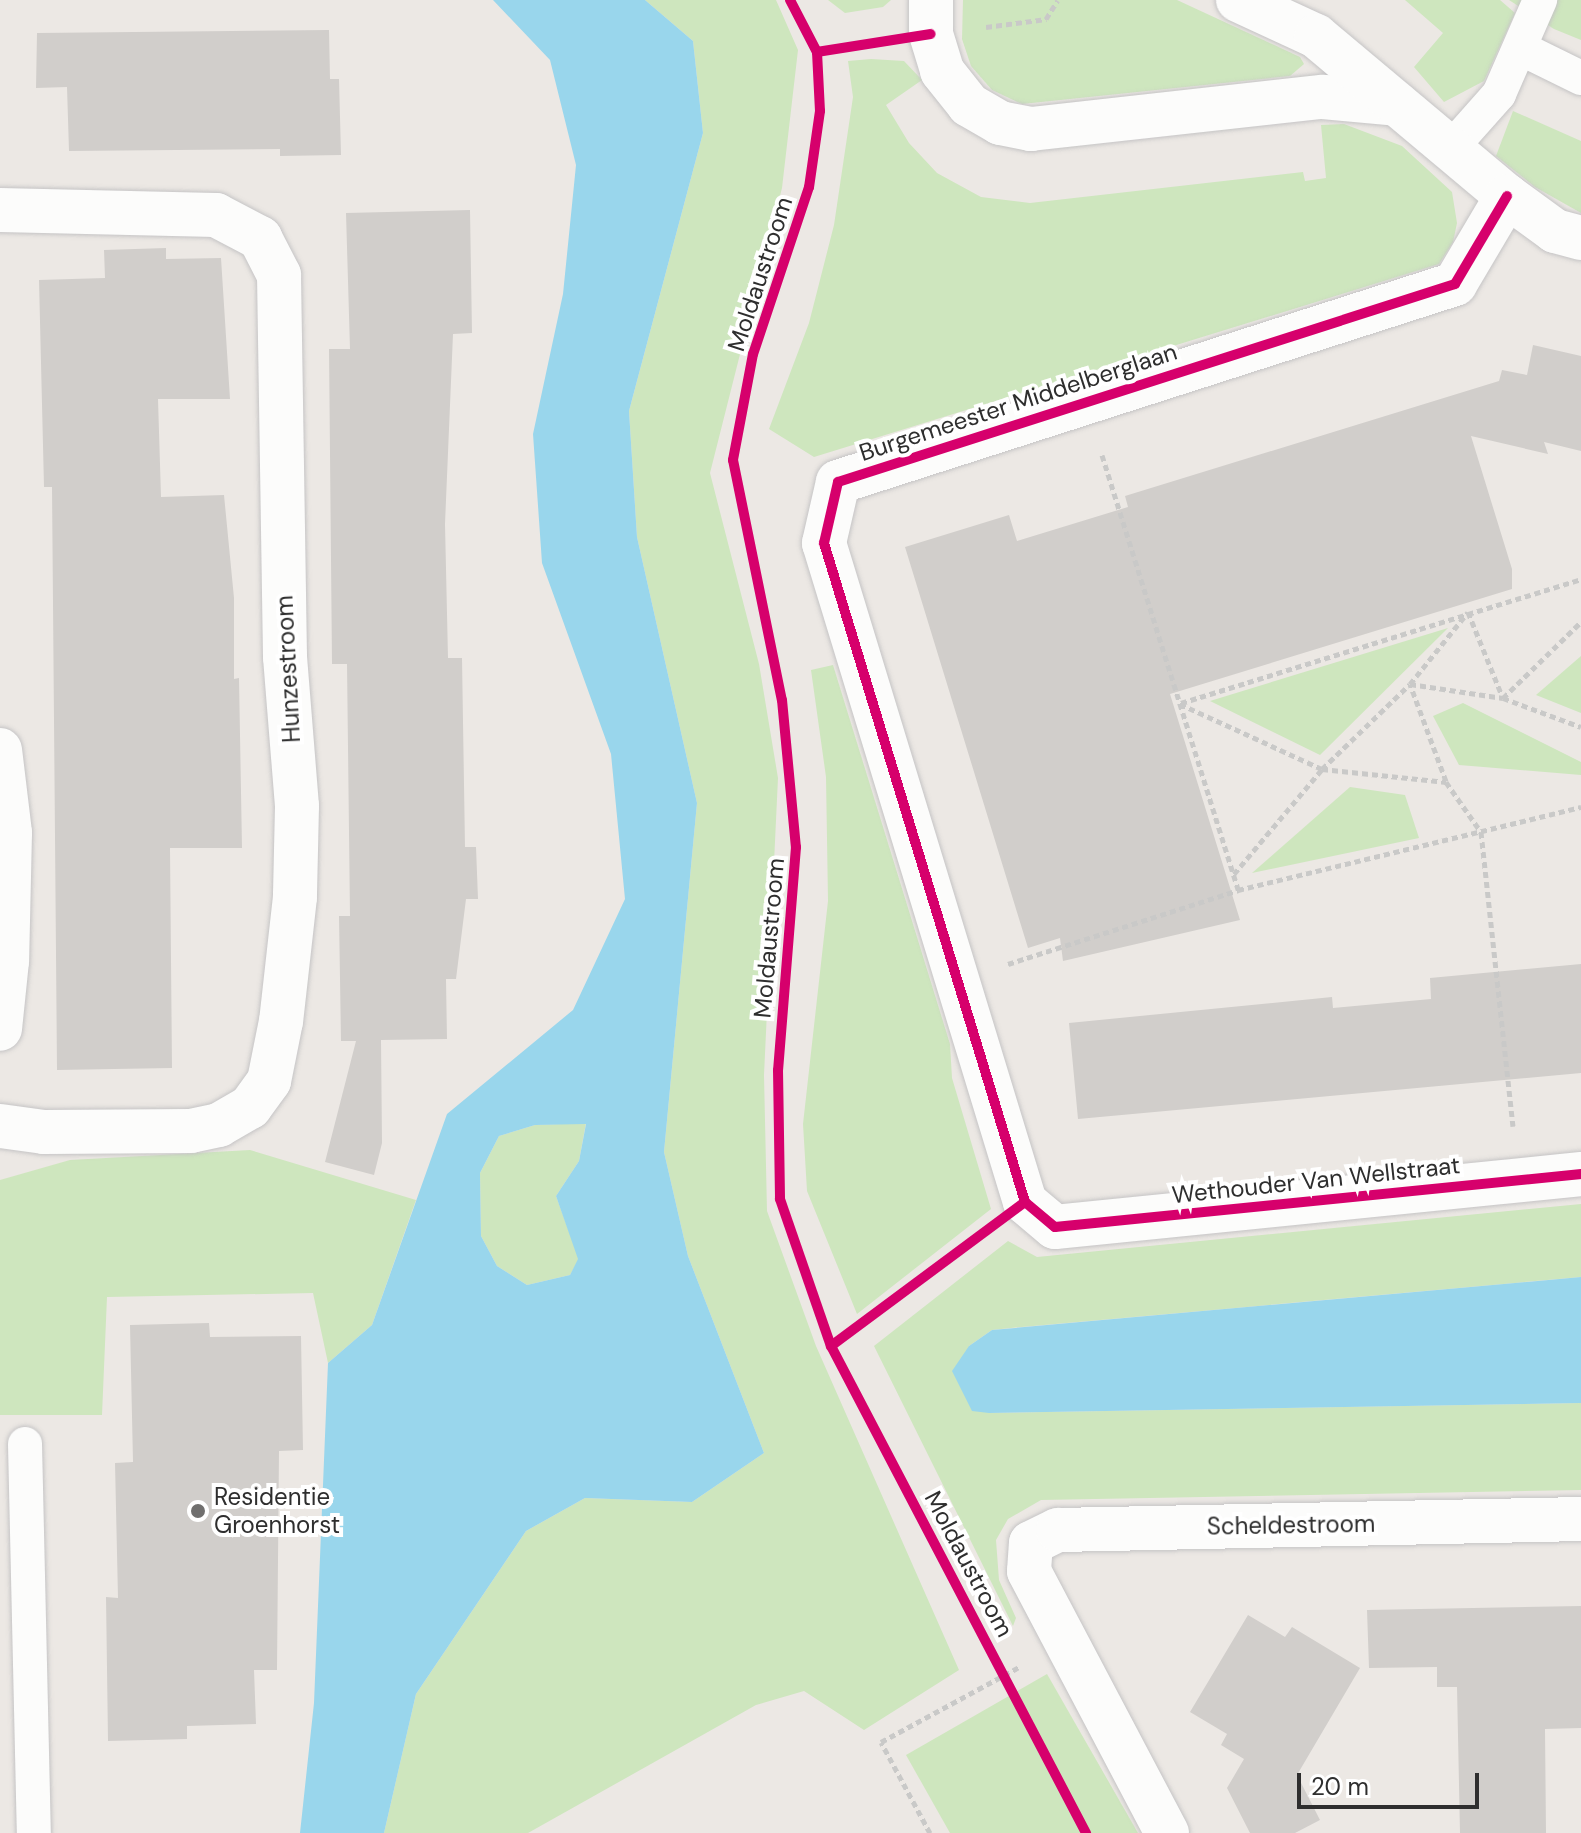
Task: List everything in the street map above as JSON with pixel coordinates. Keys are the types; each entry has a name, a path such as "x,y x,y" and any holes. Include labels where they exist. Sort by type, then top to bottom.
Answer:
{"street":[{"path":"1238,0 1316,36 1507,196 1555,231 1581,238"},
{"path":"931,17 942,71 969,105 1000,123 1031,129 1323,97 1397,104"},
{"name":"Burgemeester Middelberglaan","path":"1055,1227 1025,1202 824,543 838,482 1085,399 1455,284 1507,196"},
{"name":"Hunzestroom","path":"0,210 216,215 260,238 279,275 285,657 297,806 295,897 281,1021 269,1081 250,1107 219,1125 191,1131 44,1132 0,1126"},
{"path":"0,750 10,833 7,961 0,1029"},
{"name":"Wethouder Van Wellstraat","path":"1055,1227 1581,1174"},
{"name":"Scheldestroom","path":"1029,1571 1031,1543 1058,1530 1581,1519"},
{"name":"Moldaustroom","path":"1029,1571 1167,1833"}],"lane":[{"path":"1452,147 1499,94 1540,0"},
{"path":"1520,48 1581,78"},
{"path":"25,1444 34,1833"}],"path":[{"path":"931,17 1046,19 1058,0"},
{"path":"1085,399 1238,890"},
{"path":"1180,704 1581,579"},
{"path":"1233,875 1322,769 1410,684 1468,612"},
{"path":"1468,612 1503,698"},
{"path":"1503,698 1581,622"},
{"path":"1410,684 1503,698 1581,727"},
{"path":"1410,684 1446,782 1481,832 1519,1179"},
{"path":"1180,704 1322,769 1446,782"},
{"path":"957,981 1238,890 1581,807"},
{"path":"930,1833 881,1742 1067,1641"}],"green space":[{"path":"645,0 776,0 798,50 782,188 710,473 759,664 778,778 764,1075 767,1211 816,1346 959,1670 864,1730 804,1691 756,1705 528,1833 384,1833 416,1694 526,1531 585,1498 692,1502 764,1453 688,1256 664,1152 697,803 637,537 629,411 703,133 693,41"},
{"path":"828,0 891,0 883,7 845,13"},
{"path":"963,0 1177,0 1300,57 1304,64 1290,76 1022,104 992,90 971,66 962,39"},
{"path":"1405,0 1500,0 1515,13 1484,81 1444,102 1414,67 1443,33"},
{"path":"1509,0 1581,0 1581,40 1554,29"},
{"path":"848,61 904,61 922,80 886,105 909,143 937,173 981,197 1030,203 1303,172 1305,181 1326,178 1321,125 1344,124 1402,146 1452,192 1457,223 1453,242 1439,264 814,457 769,429 809,323 834,225 853,97"},
{"path":"1513,111 1581,141 1581,213 1535,187 1496,156"},
{"path":"1448,628 1320,755 1210,701"},
{"path":"1581,656 1581,713 1536,695"},
{"path":"833,665 950,1044 952,1078 991,1209 857,1314 807,1191 803,1124 828,901 826,777 811,670"},
{"path":"1463,703 1581,762 1581,775 1459,765 1433,716"},
{"path":"1350,787 1405,795 1419,838 1252,873"},
{"path":"586,1123 579,1161 556,1196 579,1259 570,1275 527,1285 497,1266 481,1236 480,1173 499,1136 535,1125"},
{"path":"250,1150 416,1200 372,1325 328,1363 313,1293 107,1297 102,1415 0,1415 0,1180 70,1160"},
{"path":"1581,1204 1581,1277 992,1330 969,1346 989,1413 1581,1403 1581,1490 1041,1500 1008,1519 996,1540 999,1580 1016,1618 1013,1626 874,1346 1008,1241 1037,1257"},
{"path":"1047,1674 1138,1833 950,1833 906,1755"}],"water":[{"path":"493,0 645,0 693,41 703,133 629,411 637,537 697,803 664,1152 688,1256 764,1453 692,1502 585,1498 526,1531 416,1694 384,1833 300,1833 314,1703 328,1363 372,1325 447,1114 573,1010 625,899 611,754 542,563 533,434 563,294 576,165 550,60","holes":["586,1124 579,1161 556,1196 578,1259 570,1275 527,1285 497,1266 481,1236 480,1173 499,1136 535,1125"]},
{"path":"1581,1277 1581,1403 989,1413 972,1411 952,1371 969,1346 992,1330"}],"building":[{"path":"329,30 330,79 339,79 341,155 280,156 280,149 69,151 67,87 36,88 37,33"},
{"path":"470,210 472,333 453,334 445,524 448,658 462,658 465,847 476,847 478,899 466,899 456,979 446,979 447,1039 381,1040 382,1143 374,1175 325,1162 356,1041 341,1041 339,916 350,916 347,664 332,664 329,349 350,349 346,213"},
{"path":"166,248 166,259 221,258 230,399 158,399 161,497 224,495 234,598 234,679 239,678 242,848 170,848 172,1068 57,1070 52,487 44,487 39,280 105,278 104,250"},
{"path":"1533,345 1581,356 1581,451 1544,442 1548,454 1471,436 1512,569 1512,589 1170,694 1240,920 1063,961 1060,938 1028,948 905,547 1009,515 1017,541 1128,507 1125,496 1499,381 1502,370 1527,375"},
{"path":"1581,964 1581,1073 1078,1119 1069,1023 1332,997 1333,1008 1431,999 1430,978"},
{"name":"Residentie Groenhorst","path":"209,1323 210,1337 301,1336 303,1450 279,1451 277,1670 254,1670 256,1724 187,1726 187,1739 108,1741 106,1597 118,1598 115,1463 133,1462 130,1325"},
{"path":"1581,1606 1581,1728 1545,1729 1546,1833 1460,1833 1457,1687 1437,1687 1437,1667 1369,1668 1367,1610"},
{"path":"1248,1615 1285,1637 1292,1627 1360,1668 1297,1775 1320,1820 1295,1833 1250,1833 1227,1788 1244,1759 1221,1745 1227,1734 1190,1712"}],"cycle path":[{"path":"790,0 817,52 820,111 809,187 753,354 733,460 782,700 796,847 778,1070 780,1199 831,1346 1086,1833"},
{"path":"817,52 931,34"},
{"path":"1507,196 1455,284 838,482 824,543 1025,1202 1055,1227 1581,1174"},
{"path":"831,1346 1025,1202"}],"place":[{"name":"Residentie Groenhorst","path":"198,1511"}]}
